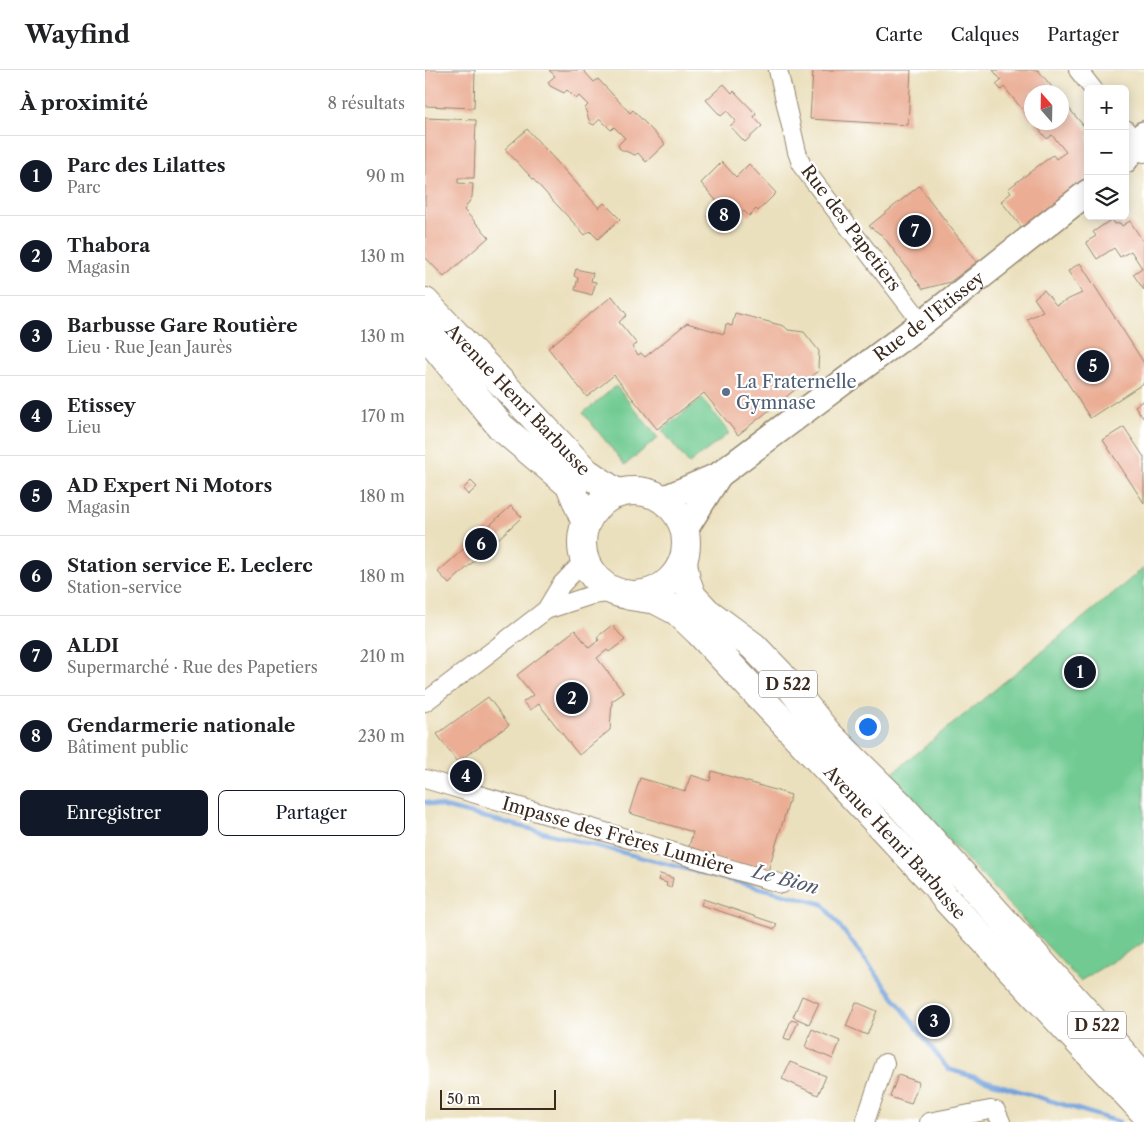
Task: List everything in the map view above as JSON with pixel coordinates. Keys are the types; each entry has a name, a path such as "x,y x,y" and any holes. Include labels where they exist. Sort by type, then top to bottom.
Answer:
{"main road":[{"name":"Avenue Henri Barbusse","path":"425,302 586,472 617,493"},
{"name":"Avenue Henri Barbusse","path":"425,334 501,427 570,485 585,521"},
{"path":"644,491 663,499 673,508 683,524 687,544 683,562 671,580 653,592 623,594 610,590 595,579 584,561 581,544 585,521 597,504 617,493 644,491"},
{"name":"Avenue Henri Barbusse","path":"683,562 686,580 692,596 707,612 753,646 780,674 828,734 900,805 1144,1077"},
{"name":"Avenue Henri Barbusse","path":"623,594 656,600 677,612 699,632 935,884 945,898 1144,1112"}],"street":[{"name":"Rue des Papetiers","path":"778,70 802,166 922,323"},
{"path":"1078,70 1090,85"},
{"name":"Rue de l'Etissey","path":"663,499 719,475 922,323 1084,195"},
{"name":"Rue de l'Etissey","path":"684,531 719,475"},
{"path":"546,610 561,585 584,561"},
{"path":"425,702 546,610 592,595 623,594"},
{"name":"Impasse des Frères Lumière","path":"425,779 782,884"},
{"path":"865,1122 885,1063"},
{"path":"929,1122 991,1110 996,1110 1001,1122"}],"green space":[{"path":"616,386 658,438 625,465 583,413"},
{"path":"702,398 729,433 689,464 662,430"},
{"path":"1144,568 1144,942 1080,981 889,776"}],"building":[{"path":"425,70 475,70 474,108 425,106"},
{"path":"549,70 583,70 594,82 598,79 630,113 633,110 665,144 646,162 638,153 635,155 620,149 618,145 625,138 614,127 611,130 600,119 594,125 590,123 585,108 588,105 579,96 576,99 567,90 564,93 550,86 548,82 555,76"},
{"path":"813,70 911,70 908,125 810,119"},
{"path":"993,70 1038,70 1050,85 1024,85 1024,111 1004,87 1001,90 996,84 1001,80"},
{"path":"724,84 732,93 734,91 756,114 754,117 762,126 745,142 730,126 736,121 727,111 721,116 706,100"},
{"path":"1069,108 1084,126 1084,180 1022,228 1001,201 1011,193 1008,189 1022,178 1053,155 1056,159 1066,152 1052,135 1047,139 1040,130 1069,130"},
{"path":"425,118 476,120 474,178 458,178 458,183 473,184 472,197 464,210 489,237 444,277 425,257"},
{"path":"527,129 599,208 604,203 620,219 598,239 590,231 585,235 505,149"},
{"path":"722,162 736,177 749,164 776,193 758,211 756,209 749,216 744,211 721,232 707,216 720,205 701,183"},
{"path":"919,186 977,262 950,282 923,289 883,236 869,226"},
{"path":"1111,220 1115,224 1120,223 1122,226 1130,221 1144,243 1144,290 1133,274 1142,268 1131,251 1120,257 1114,248 1097,259 1086,242 1096,236 1093,232"},
{"path":"1080,263 1144,363 1144,383 1090,418 1027,319 1043,311 1034,298 1044,290 1056,305 1082,293 1068,271"},
{"path":"576,269 593,273 591,281 596,282 592,295 575,290 578,278 574,276"},
{"path":"612,296 627,315 619,322 637,344 632,347 638,355 641,353 645,357 687,323 724,334 726,324 732,326 735,313 784,326 788,330 804,332 819,351 818,367 820,370 738,435 704,393 657,429 614,375 587,397 548,348"},
{"path":"1144,400 1144,419 1135,406"},
{"path":"1124,427 1144,457 1144,503 1103,440"},
{"path":"471,481 477,487 468,495 463,489"},
{"path":"511,506 522,517 449,584 438,572"},
{"path":"612,625 625,640 597,658 624,693 612,701 610,730 579,755 539,704 530,710 523,702 533,695 517,675 575,630 589,648 599,640 597,637"},
{"path":"488,697 509,725 457,762 437,734"},
{"path":"712,771 791,795 767,874 688,850 693,832 629,813 640,778 685,791 691,775 710,781"},
{"path":"660,874 673,878 671,888 666,886 667,883 658,880"},
{"path":"703,899 777,924 775,929 701,905"},
{"path":"802,996 819,1003 809,1024 793,1017"},
{"path":"856,1002 877,1011 867,1035 846,1026"},
{"path":"791,1020 798,1022 790,1040 784,1038"},
{"path":"812,1029 840,1041 833,1059 805,1047"},
{"path":"790,1062 826,1076 818,1095 782,1079"},
{"path":"898,1075 919,1082 911,1104 890,1097"}],"waterway":[{"name":"Le Bion","path":"425,802 823,904 948,1069 1119,1122"}],"place":[{"name":"Gendarmerie nationale","path":"724,215"},
{"name":"ALDI","path":"915,231"},
{"name":"AD Expert Ni Motors","path":"1093,366"},
{"name":"La Fraternelle Gymnase","path":"726,392"},
{"name":"Station service E. Leclerc","path":"481,544"},
{"name":"Parc des Lilattes","path":"1080,672"},
{"name":"Thabora","path":"572,698"},
{"name":"Etissey","path":"466,776"},
{"name":"Barbusse Gare Routière","path":"934,1021"}]}
